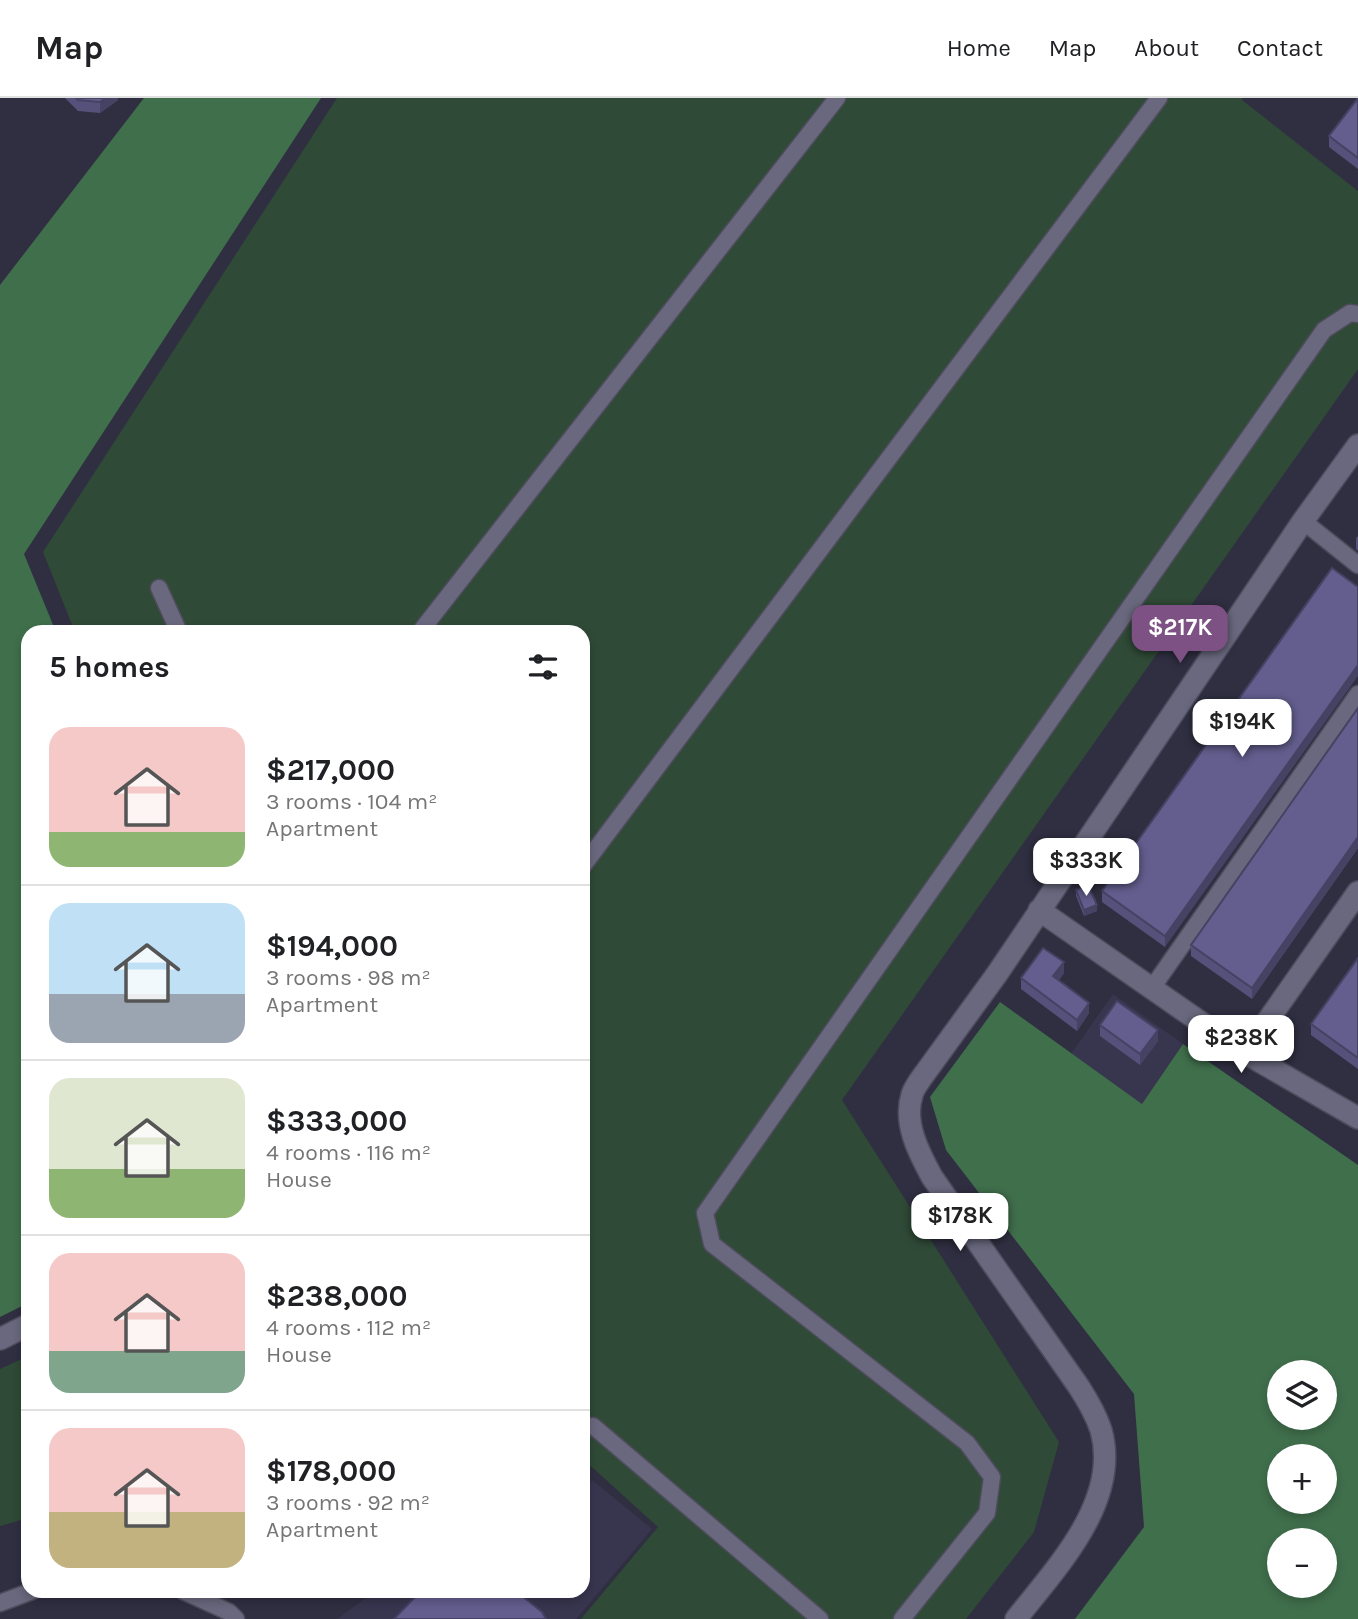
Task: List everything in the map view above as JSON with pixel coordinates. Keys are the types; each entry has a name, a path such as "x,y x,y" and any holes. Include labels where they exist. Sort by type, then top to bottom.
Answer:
{"street":[{"path":"1016,1619 1070,1551 1090,1517 1102,1482 1105,1457 1101,1431 1092,1408 1079,1387 932,1177 911,1127 909,1111 912,1094 997,974 1303,521 1358,446"},
{"path":"1245,1053 1358,892"},
{"path":"1040,910 1245,1053 1355,1110"},
{"path":"0,1339 21,1328"}],"lane":[{"path":"425,625 838,98"},
{"path":"590,857 1159,98"},
{"path":"902,1619 988,1513 992,1477 967,1443 712,1244 705,1213 1324,330 1350,313 1358,314"},
{"path":"1303,521 1358,565"},
{"path":"159,588 176,625"},
{"path":"1152,988 1358,694"},
{"path":"593,1426 820,1619"},
{"path":"0,1603 21,1595"},
{"path":"198,1598 229,1612 236,1619"}],"shaded area":[{"path":"1113,994 1183,1044 1142,1104 1071,1054"},
{"path":"592,1480 652,1529 576,1619 337,1619 366,1598 590,1598"}],"green space":[{"path":"144,98 321,98 24,554 53,625 21,625 21,1306 0,1317 0,285"},
{"path":"337,98 1243,98 1242,100 1358,191 1358,369 842,1100 1059,1442 1034,1532 966,1619 581,1619 658,1527 590,1465 590,625 72,625 43,552"},
{"path":"1000,1002 1142,1104 1183,1044 1358,1165 1358,1619 1075,1619 1144,1527 1134,1394 946,1150 930,1097"},
{"path":"21,1359 21,1520 0,1526 0,1369"}],"building":[{"path":"76,98 105,98 100,102"},
{"path":"1358,98 1358,158 1329,136"},
{"path":"1332,568 1358,587 1358,665 1165,936 1102,891"},
{"path":"1358,708 1358,837 1252,988 1191,945"},
{"path":"1088,885 1097,905 1084,910 1076,890"},
{"path":"1043,948 1064,962 1053,976 1089,1003 1077,1020 1021,978"},
{"path":"1358,958 1358,1058 1311,1024"},
{"path":"1117,1001 1158,1030 1140,1054 1100,1025"},
{"path":"414,1598 525,1598 542,1612 546,1619 394,1619"}]}
